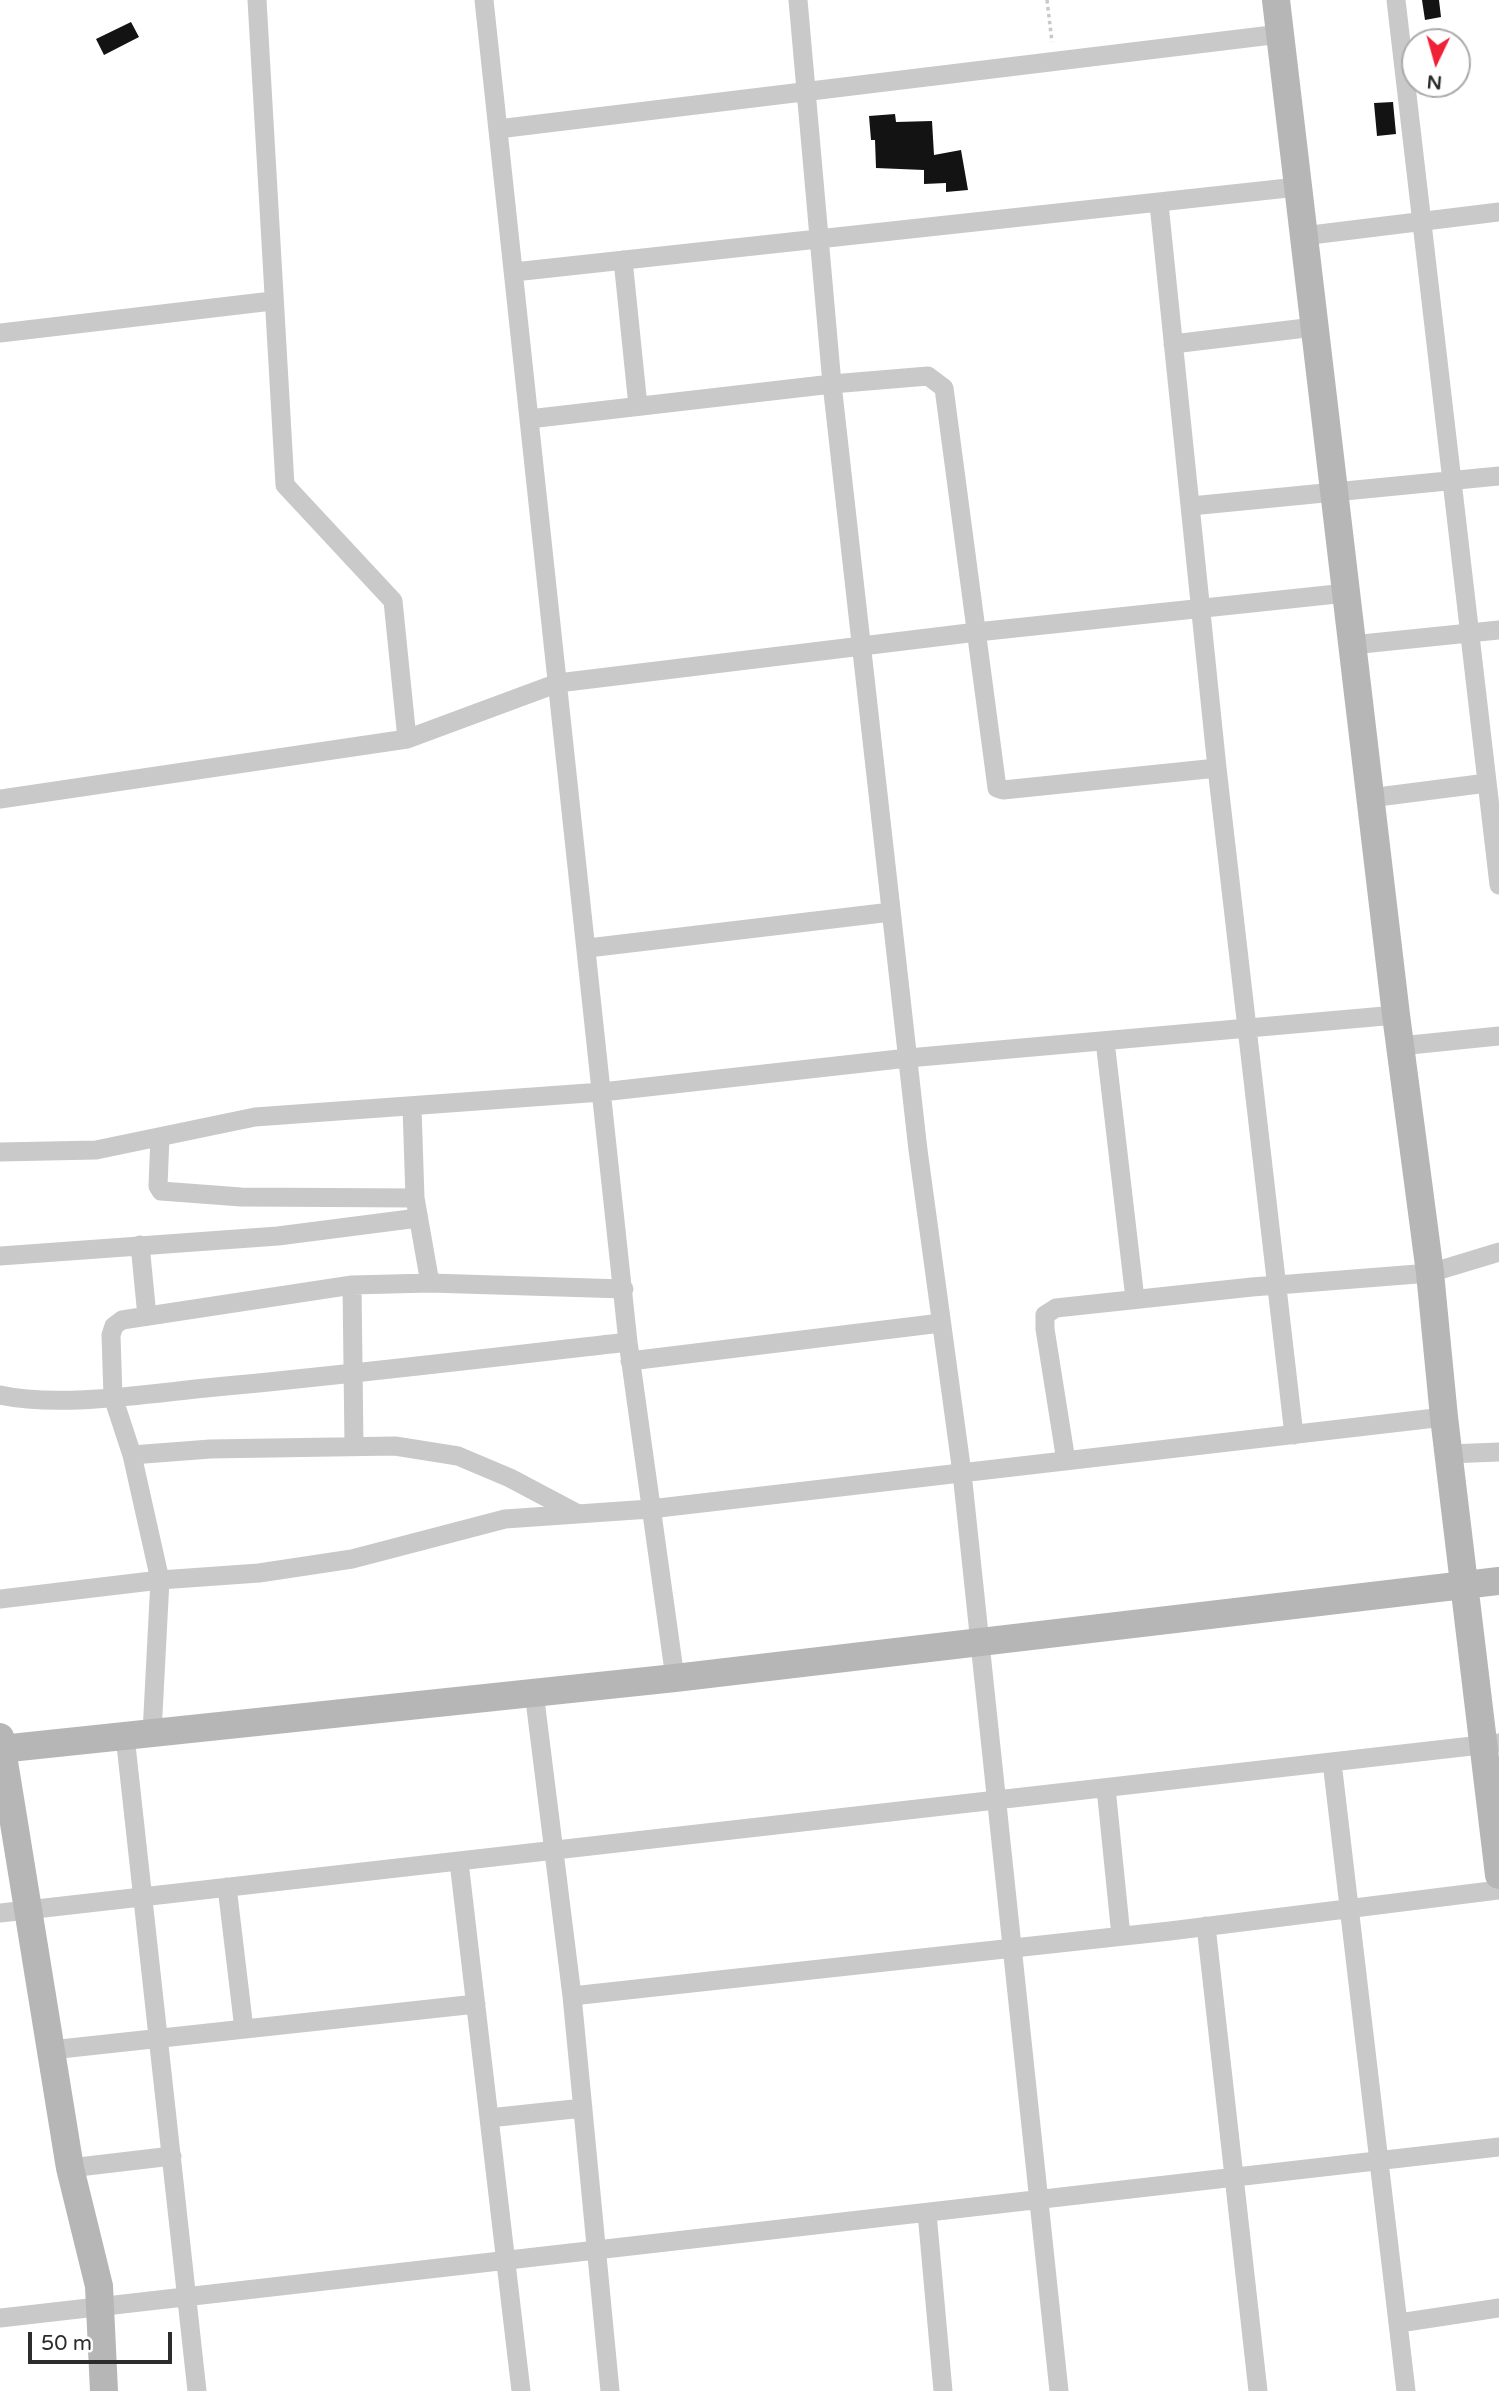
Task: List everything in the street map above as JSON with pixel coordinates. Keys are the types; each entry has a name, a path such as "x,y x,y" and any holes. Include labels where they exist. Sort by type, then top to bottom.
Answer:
{"street":[{"path":"257,0 272,301 285,485 393,601 407,739"},
{"path":"484,0 588,948 629,1351 675,1678"},
{"path":"798,0 817,239 832,384 908,1058 962,1473 1059,2391"},
{"path":"1276,0 1396,1015 1430,1273 1464,1586 1491,1744 1499,1875"},
{"path":"1396,0 1499,885"},
{"path":"498,129 806,94 1280,34"},
{"path":"514,272 1297,187"},
{"path":"1159,204 1217,768 1294,1435"},
{"path":"1303,236 1499,212"},
{"path":"624,260 638,406"},
{"path":"0,333 272,301"},
{"path":"1173,344 1314,327"},
{"path":"529,419 832,384 928,376 944,388 997,788 1003,790 1217,768"},
{"path":"1191,506 1499,476"},
{"path":"0,799 407,739 558,683 977,632 1346,593"},
{"path":"1352,645 1499,630"},
{"path":"1370,798 1487,783"},
{"path":"588,948 891,912"},
{"path":"0,1152 96,1150 255,1117 601,1092 908,1058 1396,1015"},
{"path":"1400,1046 1499,1036"},
{"path":"1105,1041 1135,1299"},
{"path":"412,1107 415,1198 430,1283"},
{"path":"160,1137 158,1186 161,1191 241,1197 415,1198"},
{"path":"0,1256 278,1236 418,1218"},
{"path":"140,1245 147,1316"},
{"path":"1066,1461 1045,1315 1056,1308 1278,1284 1430,1273 1499,1252"},
{"path":"197,2391 142,1896 139,1735 160,1580 132,1455 113,1397 111,1335 114,1326 122,1320 352,1285 430,1283 624,1289"},
{"path":"352,1285 354,1446"},
{"path":"0,1395 29,1399 113,1397 941,1324"},
{"path":"0,1598 160,1580 259,1573 352,1559 494,1521 650,1509 1444,1418"},
{"path":"132,1455 210,1450 395,1446 458,1456 510,1478 578,1514"},
{"path":"1448,1454 1499,1452"},
{"path":"104,2391 96,2274 70,2168 51,2049 14,1912 1,1745 139,1735 675,1678 1499,1580"},
{"path":"534,1692 556,1851 572,1997 610,2391"},
{"path":"14,1912 1491,1744"},
{"path":"1332,1762 1406,2391"},
{"path":"1106,1788 1121,1936"},
{"path":"459,1862 521,2391"},
{"path":"228,1887 244,2029"},
{"path":"572,1997 1121,1936 1499,1890"},
{"path":"1206,1926 1258,2391"},
{"path":"51,2049 476,2004"},
{"path":"489,2118 583,2108"},
{"path":"0,2318 1499,2147"},
{"path":"70,2168 172,2157"},
{"path":"927,2213 943,2391"},
{"path":"1399,2323 1499,2308"}],"path":[{"path":"1047,0 1054,61"}],"building":[{"path":"1422,0 1439,0 1441,17 1425,20"},
{"path":"131,22 139,37 104,55 96,39"},
{"path":"1393,102 1396,134 1377,136 1374,103"},
{"path":"895,114 896,122 932,121 934,155 961,150 968,190 946,192 946,183 924,184 924,170 876,168 875,140 871,140 869,116"}]}
